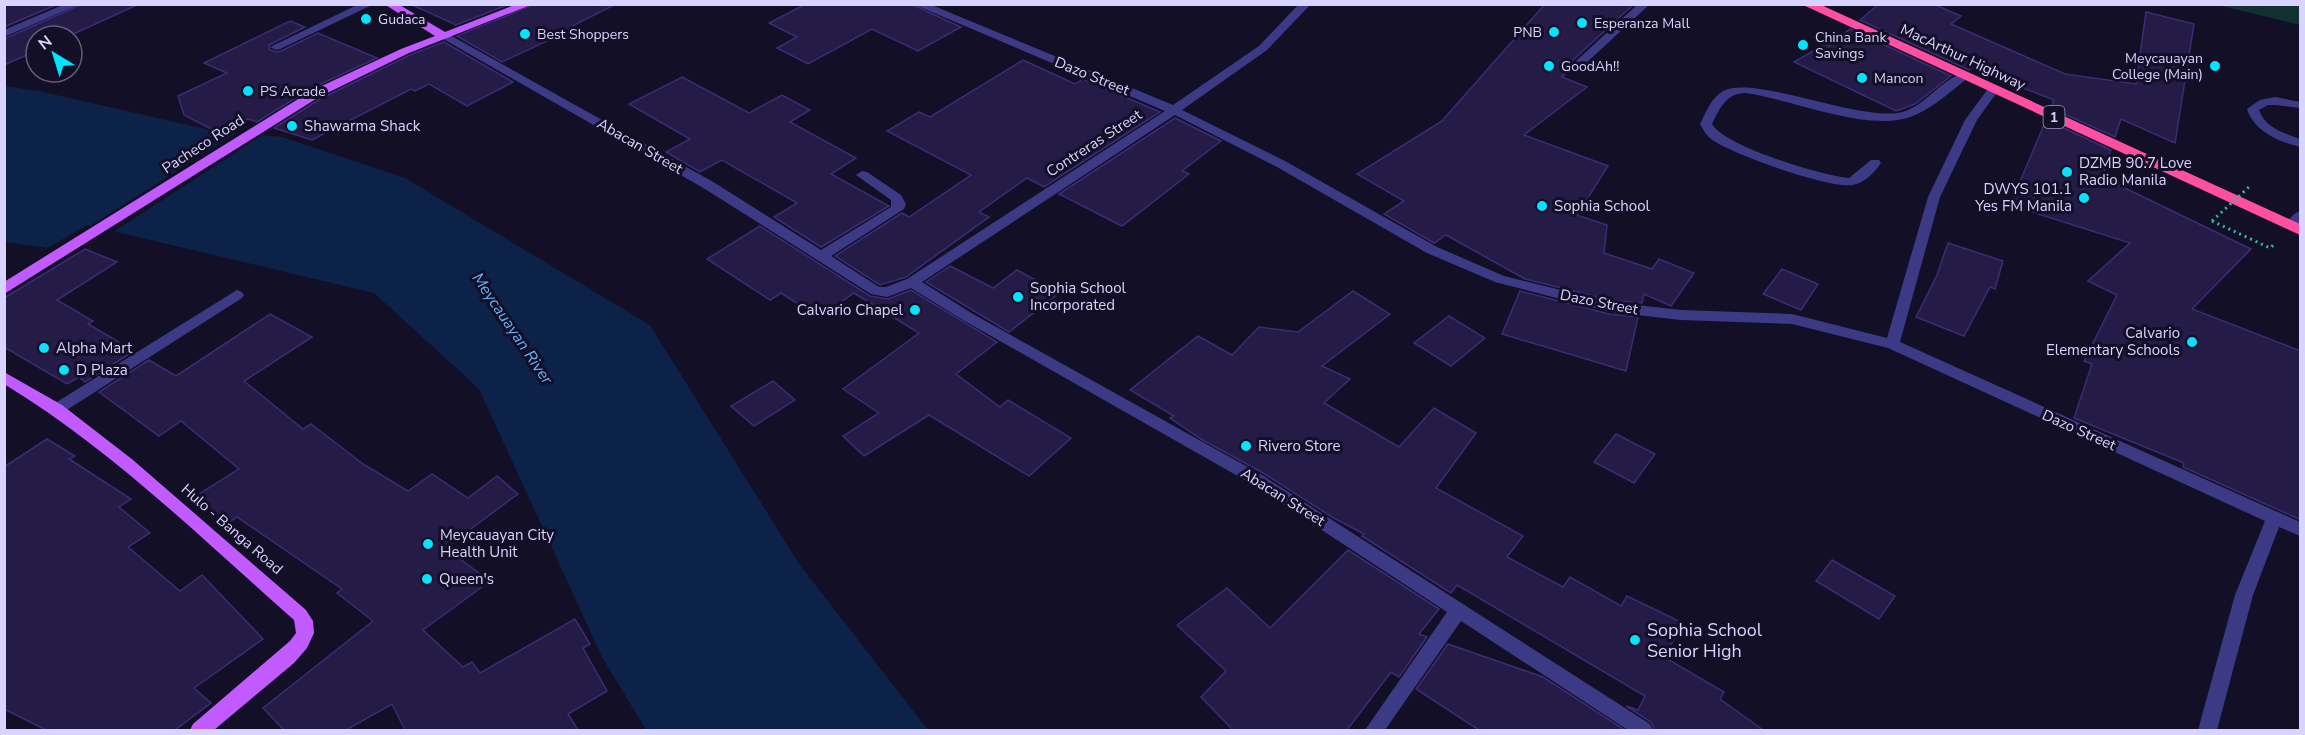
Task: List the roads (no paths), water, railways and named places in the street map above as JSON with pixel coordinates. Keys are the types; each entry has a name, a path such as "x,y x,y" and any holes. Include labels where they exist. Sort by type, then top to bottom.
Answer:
{"highway":[{"name":"MacArthur Highway","path":"1807,4 2298,224"}],"main road":[{"name":"Abacan Street","path":"390,4 444,36"},
{"name":"Pacheco Road","path":"4,289 264,125 345,79 405,51 492,20 528,4"},
{"name":"Hulo - Banga Road","path":"4,377 57,409 136,471 300,615 306,623 306,631 287,657 200,730"}],"street":[{"path":"4,34 75,4"},
{"path":"276,47 369,4"},
{"name":"Dazo Street","path":"918,4 1174,111 1281,164 1432,250 1500,279 1610,307 1681,315 1792,319 1892,344 2301,529"},
{"name":"Contreras Street","path":"887,292 912,282 1174,111 1263,48 1306,4"},
{"path":"1579,64 1645,4"},
{"name":"Abacan Street","path":"444,36 710,186 876,291 887,292"},
{"path":"1875,163 1860,178 1849,182 1835,180 1763,158 1718,138 1706,124 1719,99 1731,91 1753,91 1876,116 1902,116 1918,110 1941,90 1964,76"},
{"path":"1892,344 1934,197 1971,120 1994,88"},
{"path":"2301,105 2274,100 2261,102 2253,109 2255,119 2263,126 2301,143"},
{"path":"822,256 897,209 899,204 896,198 862,175"},
{"name":"Abacan Street","path":"912,282 968,317 1257,479 1643,730"},
{"path":"57,409 237,295"},
{"path":"2208,730 2244,595 2275,517"},
{"path":"1374,730 1459,609"}],"water":[{"name":"Meycauayan River","path":"4,86 39,91 210,130 282,137 405,178 650,325 800,565 928,730 646,730 602,657 479,389 374,293 87,225 48,248 5,242"}],"place":[{"name":"Gudaca","path":"366,19"},
{"name":"Esperanza Mall","path":"1582,23"},
{"name":"PNB","path":"1554,32"},
{"name":"Best Shoppers","path":"525,34"},
{"name":"China Bank Savings","path":"1803,45"},
{"name":"GoodAh!!","path":"1549,66"},
{"name":"Meycauayan College (Main)","path":"2215,66"},
{"name":"Mancon","path":"1862,78"},
{"name":"PS Arcade","path":"248,91"},
{"name":"Shawarma Shack","path":"292,126"},
{"name":"DZMB 90.7 Love Radio Manila","path":"2067,172"},
{"name":"DWYS 101.1 Yes FM Manila","path":"2084,198"},
{"name":"Sophia School","path":"1542,206"},
{"name":"Sophia School Incorporated","path":"1018,297"},
{"name":"Calvario Chapel","path":"915,310"},
{"name":"Calvario Elementary Schools","path":"2192,342"},
{"name":"Alpha Mart","path":"44,348"},
{"name":"D Plaza","path":"64,370"},
{"name":"Rivero Store","path":"1246,446"},
{"name":"Meycauayan City Health Unit","path":"428,544"},
{"name":"Queen's","path":"427,579"},
{"name":"Sophia School Senior High","path":"1635,640"}]}
